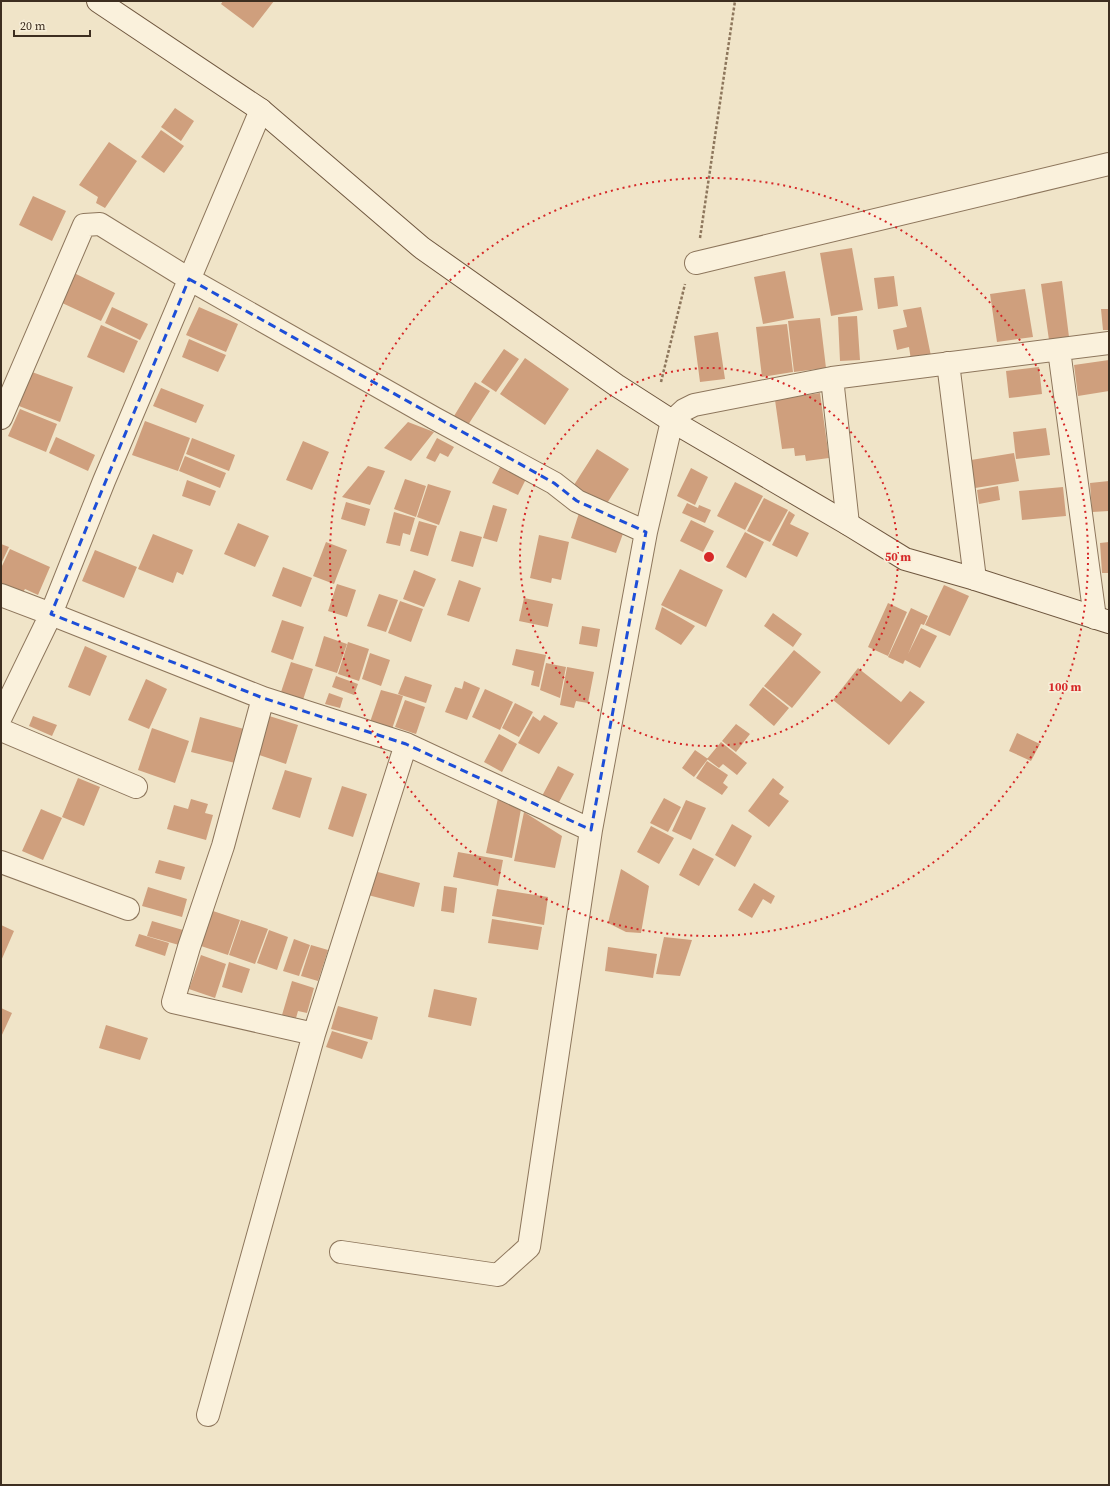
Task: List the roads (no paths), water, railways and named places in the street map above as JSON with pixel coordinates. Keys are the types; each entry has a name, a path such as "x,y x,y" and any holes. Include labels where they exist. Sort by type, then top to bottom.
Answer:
{"street":[{"path":"98,1 261,110 422,248 609,381 672,421 848,524 904,559 975,578 1102,620 1059,350"},
{"path":"1,717 51,614 107,474 261,110"},
{"path":"696,263 1109,164"},
{"path":"1,418 84,225 100,224 189,279 434,418 554,483 577,501 646,532"},
{"path":"341,1252 498,1275 529,1247 590,830 646,532 672,421 684,410 694,405 832,378 1109,343"},
{"path":"948,363 975,578"},
{"path":"832,378 848,524"},
{"path":"1,595 263,698 406,744 590,830"},
{"path":"263,698 222,846 189,947 174,1002 314,1034"},
{"path":"1,730 136,787"},
{"path":"208,1415 314,1034 406,744"},
{"path":"1,862 128,909"}]}
